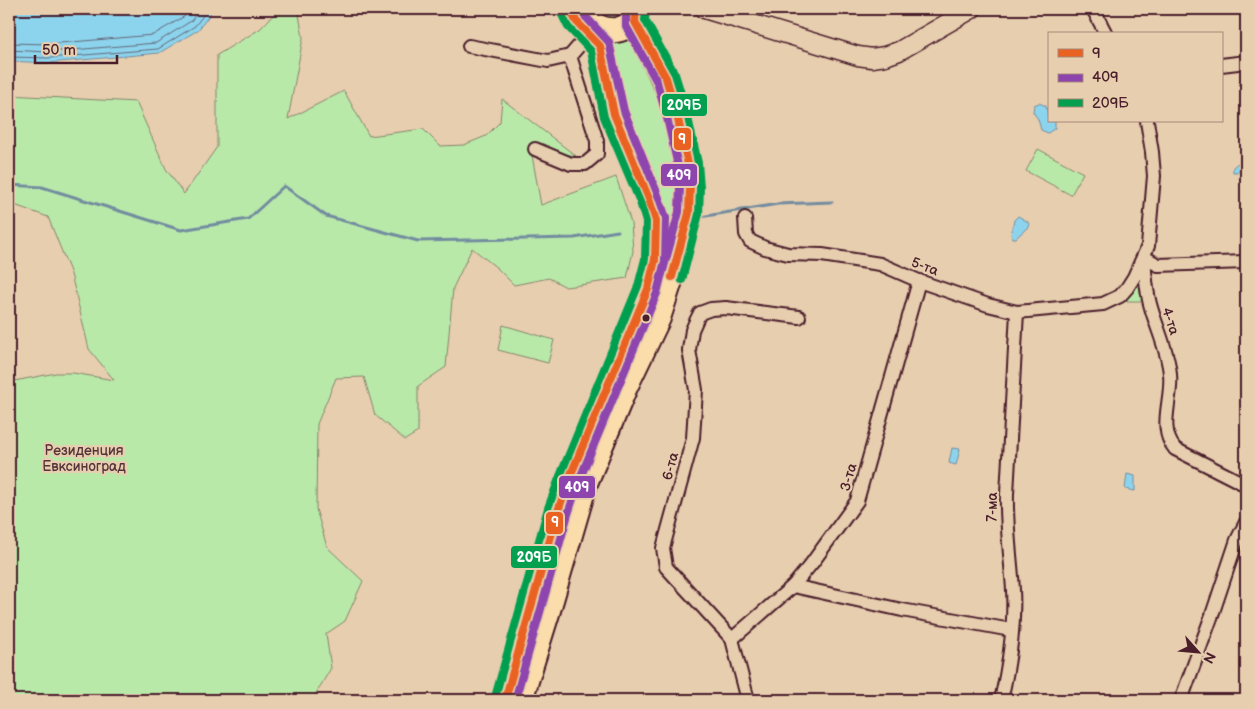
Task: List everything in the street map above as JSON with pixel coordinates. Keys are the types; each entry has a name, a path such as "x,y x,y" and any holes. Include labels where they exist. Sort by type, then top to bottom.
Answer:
{"highway":[{"path":"520,700 585,483 624,387 658,318 689,213 690,187 688,164 677,115 666,78 636,12 622,30 614,31 592,29 574,17 570,9"},
{"path":"504,700 558,511 569,479 648,289 655,260 656,221 649,199 614,114 592,29"}],"street":[{"path":"704,9 858,56 872,58 899,51 972,9"},
{"path":"1093,9 1105,32"},
{"path":"469,46 548,61 570,56 592,29"},
{"path":"535,148 572,164 585,164 597,154 597,141 570,56"},
{"path":"1222,65 1246,62"},
{"name":"4-та","path":"1146,122 1154,176 1148,246 1144,257 1149,301 1168,359 1171,388 1165,425 1169,442 1175,449 1246,485"},
{"name":"5-та","path":"745,218 746,234 750,241 765,248 788,254 822,255 880,264 919,281 988,305 1017,312 1103,304 1120,296 1127,288 1144,257"},
{"path":"1144,257 1158,265 1246,262"},
{"name":"3-та","path":"732,639 793,586 857,501 919,281"},
{"name":"6-та","path":"748,700 732,639 666,567 663,556 663,548 693,438 696,390 689,350 692,330 700,313 711,309 726,308 799,317"},
{"name":"7-ма","path":"1001,700 1006,678 1013,591 1006,522 1017,312"},
{"path":"1181,700 1237,540 1246,522"},
{"path":"793,586 902,610 1011,630"}],"green space":[{"name":"Резиденция Евксиноград","path":"279,9 298,9 303,38 288,119 344,91 369,136 423,129 440,146 464,145 486,136 500,122 502,99 576,156 531,150 541,205 616,177 631,223 633,251 627,278 566,287 549,278 514,285 497,268 472,248 453,288 446,367 418,386 418,432 405,440 375,415 364,377 336,378 317,424 316,509 327,547 363,581 345,621 326,634 331,668 312,700 9,700 9,382 56,373 73,373 114,380 89,349 71,274 48,217 9,203 9,95 136,102 166,169 184,194 217,147 217,55 260,29"},
{"path":"590,9 621,9 624,20 615,24"},
{"path":"628,37 649,80 668,126 680,173 679,221 669,262 622,107 606,41"},
{"path":"1038,149 1083,173 1071,195 1026,171"},
{"path":"1144,257 1149,301 1112,301"},
{"path":"503,325 554,340 548,363 498,350"}],"water":[{"path":"9,9 214,9 198,30 159,53 48,63 9,61"},
{"path":"1039,103 1046,106 1048,122 1055,122 1055,128 1048,133 1041,130 1038,119 1033,112 1034,105"},
{"path":"1242,160 1246,160 1246,165 1237,172 1233,172 1233,167"},
{"path":"1018,216 1028,222 1029,226 1016,238 1013,238 1011,235 1014,220"},
{"path":"952,448 960,449 956,465 949,463"},
{"path":"1127,474 1135,476 1135,491 1125,489"}],"waterway":[{"path":"9,185 42,187 181,230 248,219 284,186 326,216 418,241 574,238 618,231"},
{"path":"700,217 778,204 832,202"}],"transit line":[{"name":"9","path":"505,700 558,511 569,479 648,289 655,260 656,221 649,199 614,114 600,46 576,21 570,9"},
{"name":"409","path":"515,700 578,483 657,293 665,261 666,218 624,111 609,42 584,15 581,9"},
{"name":"409","path":"626,9 626,26 657,82 678,166 680,187 679,212 662,274"},
{"name":"9","path":"636,9 635,22 666,78 688,164 690,187 689,213 672,277"},
{"name":"209Б","path":"646,10 645,20 675,74 687,113 698,163 700,187 699,214 682,280"},
{"name":"209Б","path":"495,697 548,508 638,286 645,259 646,222 640,202 604,117 591,51 568,27 561,13"}]}
